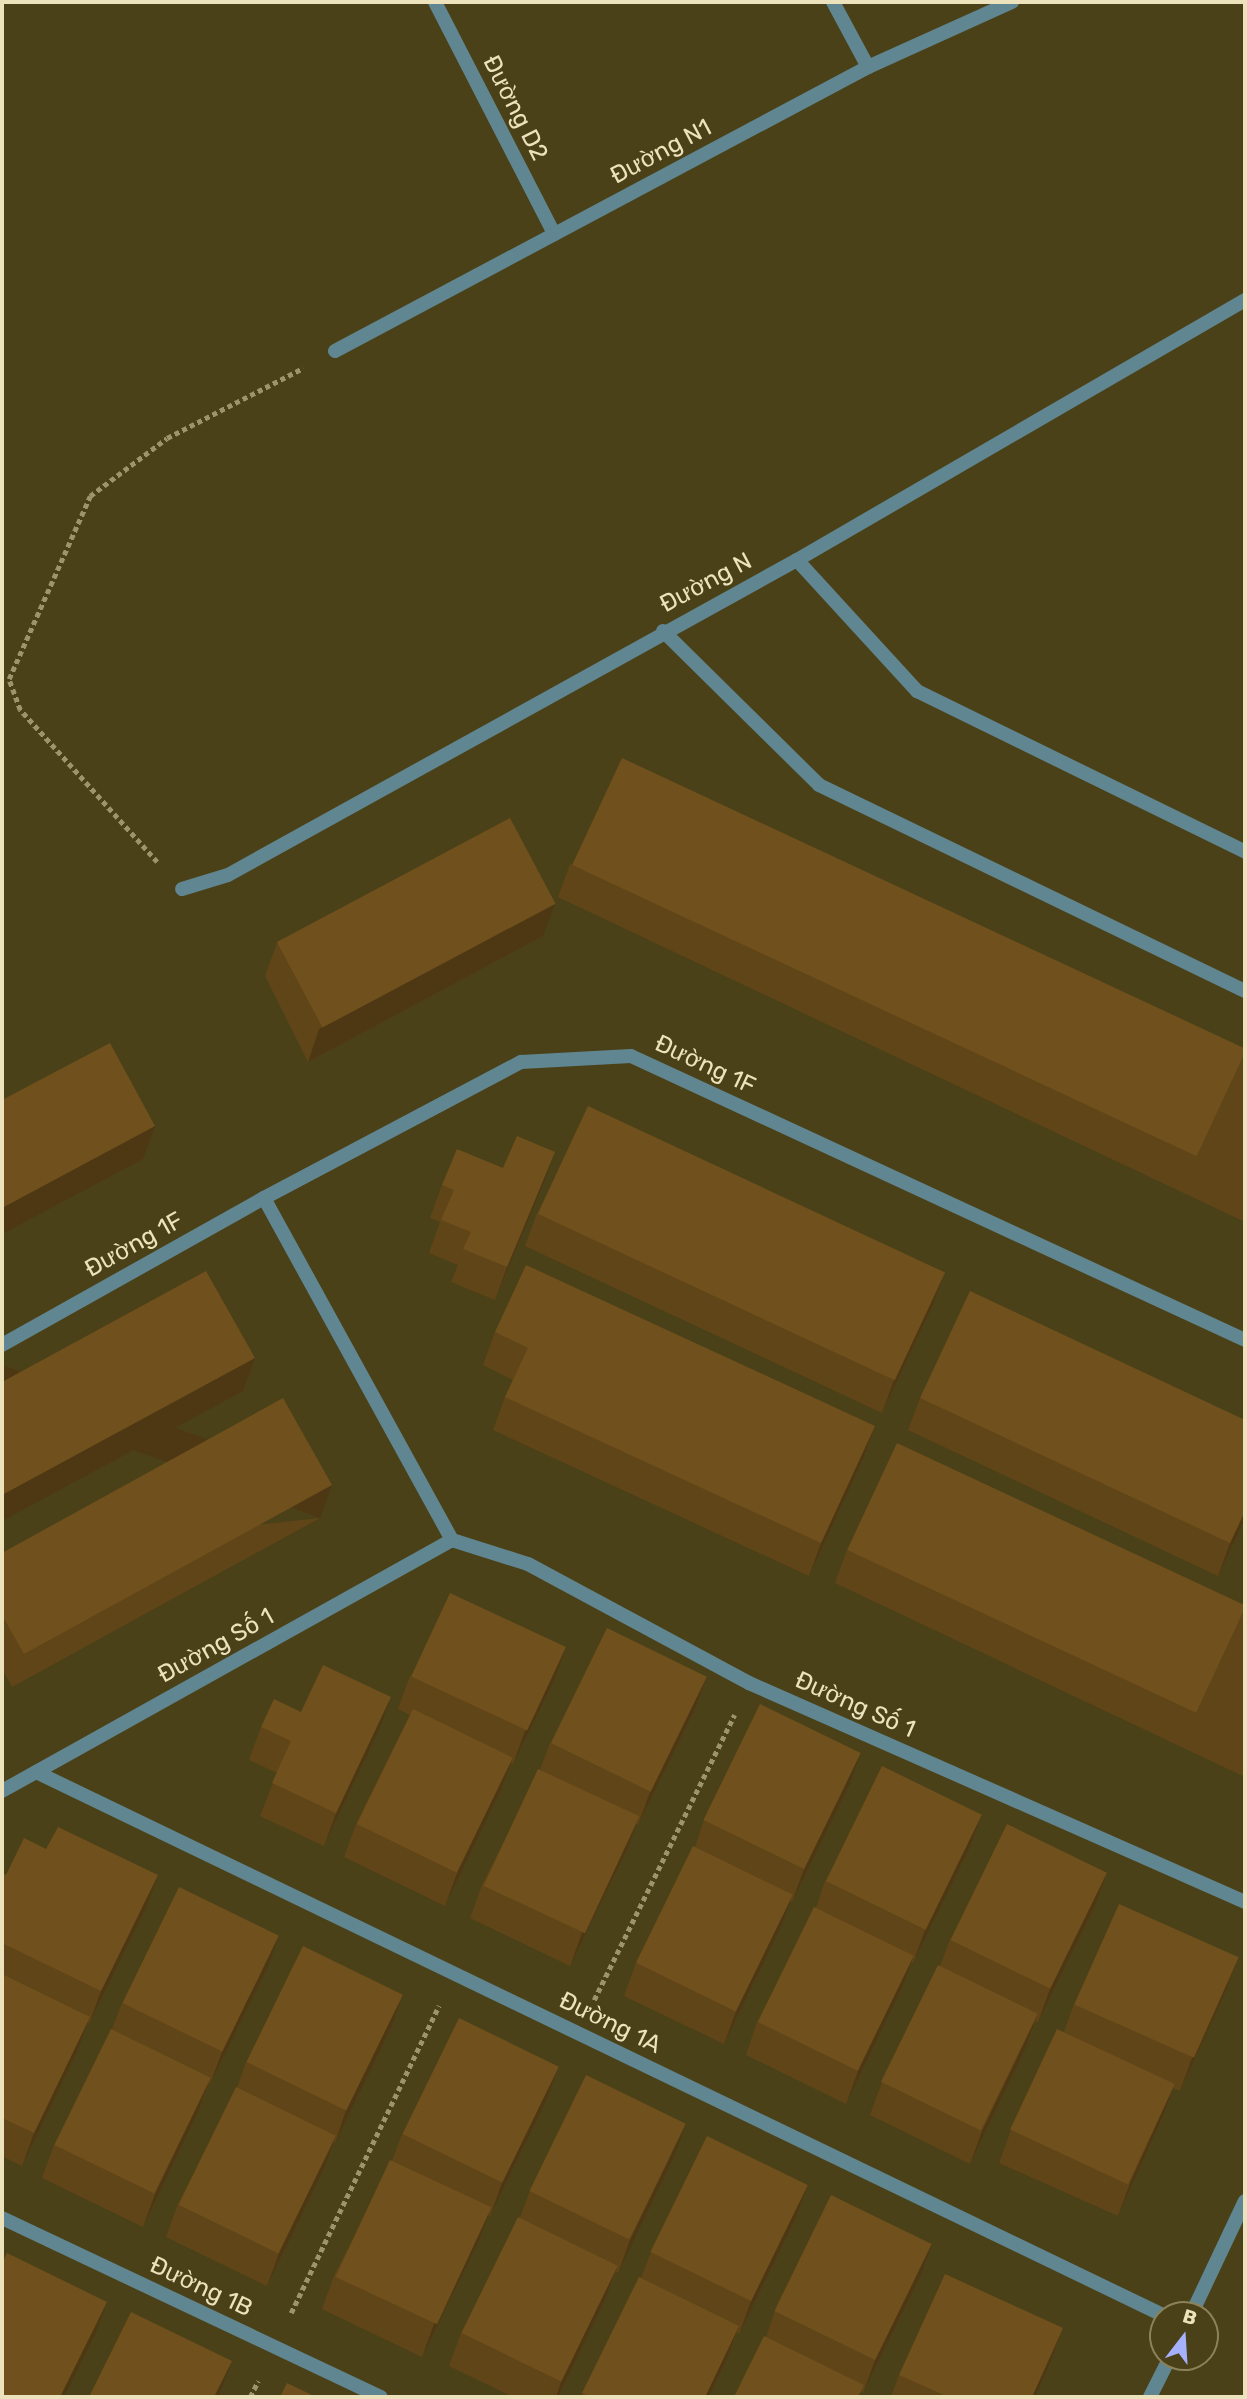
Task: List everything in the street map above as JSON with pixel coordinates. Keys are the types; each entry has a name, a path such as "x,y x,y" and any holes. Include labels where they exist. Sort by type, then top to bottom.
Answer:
{"street":[{"name":"Đường D2","path":"435,2 554,234"},
{"path":"834,2 868,67"},
{"name":"Đường N1","path":"335,351 868,67 1012,2"},
{"name":"Đường N","path":"181,889 228,875 663,631 797,560 1245,300"},
{"path":"797,560 917,691 1245,852"},
{"path":"663,631 819,785 1245,992"},
{"name":"Đường 1F","path":"2,1345 264,1198 521,1062 631,1056 1245,1340"},
{"path":"264,1198 452,1541"},
{"name":"Đường Số 1","path":"2,1790 452,1541 527,1563 749,1683 1245,1902"},
{"name":"Đường 1A","path":"36,1772 1149,2308"},
{"path":"1198,2301 1245,2201"},
{"name":"Đường 1B","path":"2,2218 382,2397"},
{"path":"1150,2397 1163,2371"}],"path":[{"path":"181,889 20,710 9,679 90,496 167,438 335,351"},
{"path":"578,2033 749,1683"},
{"path":"250,2397 454,1973"}],"building":[{"path":"622,758 1245,1049 1197,1156 572,865"},
{"path":"510,818 556,904 322,1028 277,942"},
{"path":"110,1043 155,1126 2,1208 2,1100"},
{"path":"588,1106 945,1273 895,1380 538,1214"},
{"path":"517,1136 555,1152 507,1267 463,1249 471,1232 441,1220 454,1190 442,1185 457,1149 503,1168"},
{"path":"526,1265 875,1426 821,1543 505,1397 528,1348 495,1332"},
{"path":"206,1271 255,1358 2,1495 2,1382"},
{"path":"970,1291 1245,1420 1245,1511 1230,1543 920,1398"},
{"path":"283,1398 332,1485 24,1654 2,1615 2,1553"},
{"path":"897,1443 1245,1605 1196,1713 847,1550"},
{"path":"450,1593 566,1647 527,1730 411,1676"},
{"path":"607,1628 707,1677 651,1792 551,1743"},
{"path":"323,1665 391,1697 336,1813 272,1783 291,1741 261,1727 274,1699 301,1712"},
{"path":"760,1704 861,1753 804,1869 703,1820"},
{"path":"413,1709 513,1758 457,1873 357,1824"},
{"path":"882,1766 982,1815 926,1930 826,1881"},
{"path":"538,1769 640,1816 585,1933 483,1886"},
{"path":"1007,1824 1107,1873 1050,1989 950,1940"},
{"path":"58,1827 158,1875 101,1991 2,1943 2,1873 6,1875 24,1838 46,1849"},
{"path":"693,1846 793,1895 736,2012 636,1963"},
{"path":"179,1887 279,1936 222,2052 122,2003"},
{"path":"1119,1904 1239,1957 1194,2058 1074,2004"},
{"path":"814,1907 914,1956 858,2071 758,2022"},
{"path":"303,1946 403,1995 346,2111 246,2062"},
{"path":"938,1965 1038,2014 981,2131 881,2082"},
{"path":"2,1974 90,2017 34,2133 2,2118"},
{"path":"459,2018 559,2067 502,2183 402,2134"},
{"path":"111,2029 211,2078 154,2194 54,2145"},
{"path":"1057,2029 1175,2084 1128,2185 1010,2130"},
{"path":"586,2075 686,2124 629,2240 529,2191"},
{"path":"236,2087 336,2136 278,2253 179,2205"},
{"path":"707,2136 808,2185 751,2301 650,2252"},
{"path":"390,2160 492,2207 437,2324 335,2277"},
{"path":"831,2195 932,2244 875,2360 774,2311"},
{"path":"518,2217 618,2266 561,2382 461,2333"},
{"path":"7,2253 107,2302 60,2397 9,2397 2,2394 2,2264"},
{"path":"945,2274 1063,2328 1032,2397 948,2397 899,2375"},
{"path":"639,2277 739,2326 705,2397 591,2397 582,2393"},
{"path":"131,2312 232,2361 214,2397 89,2397"},
{"path":"764,2336 864,2385 858,2397 734,2397"},
{"path":"287,2383 316,2397 280,2397"}]}
